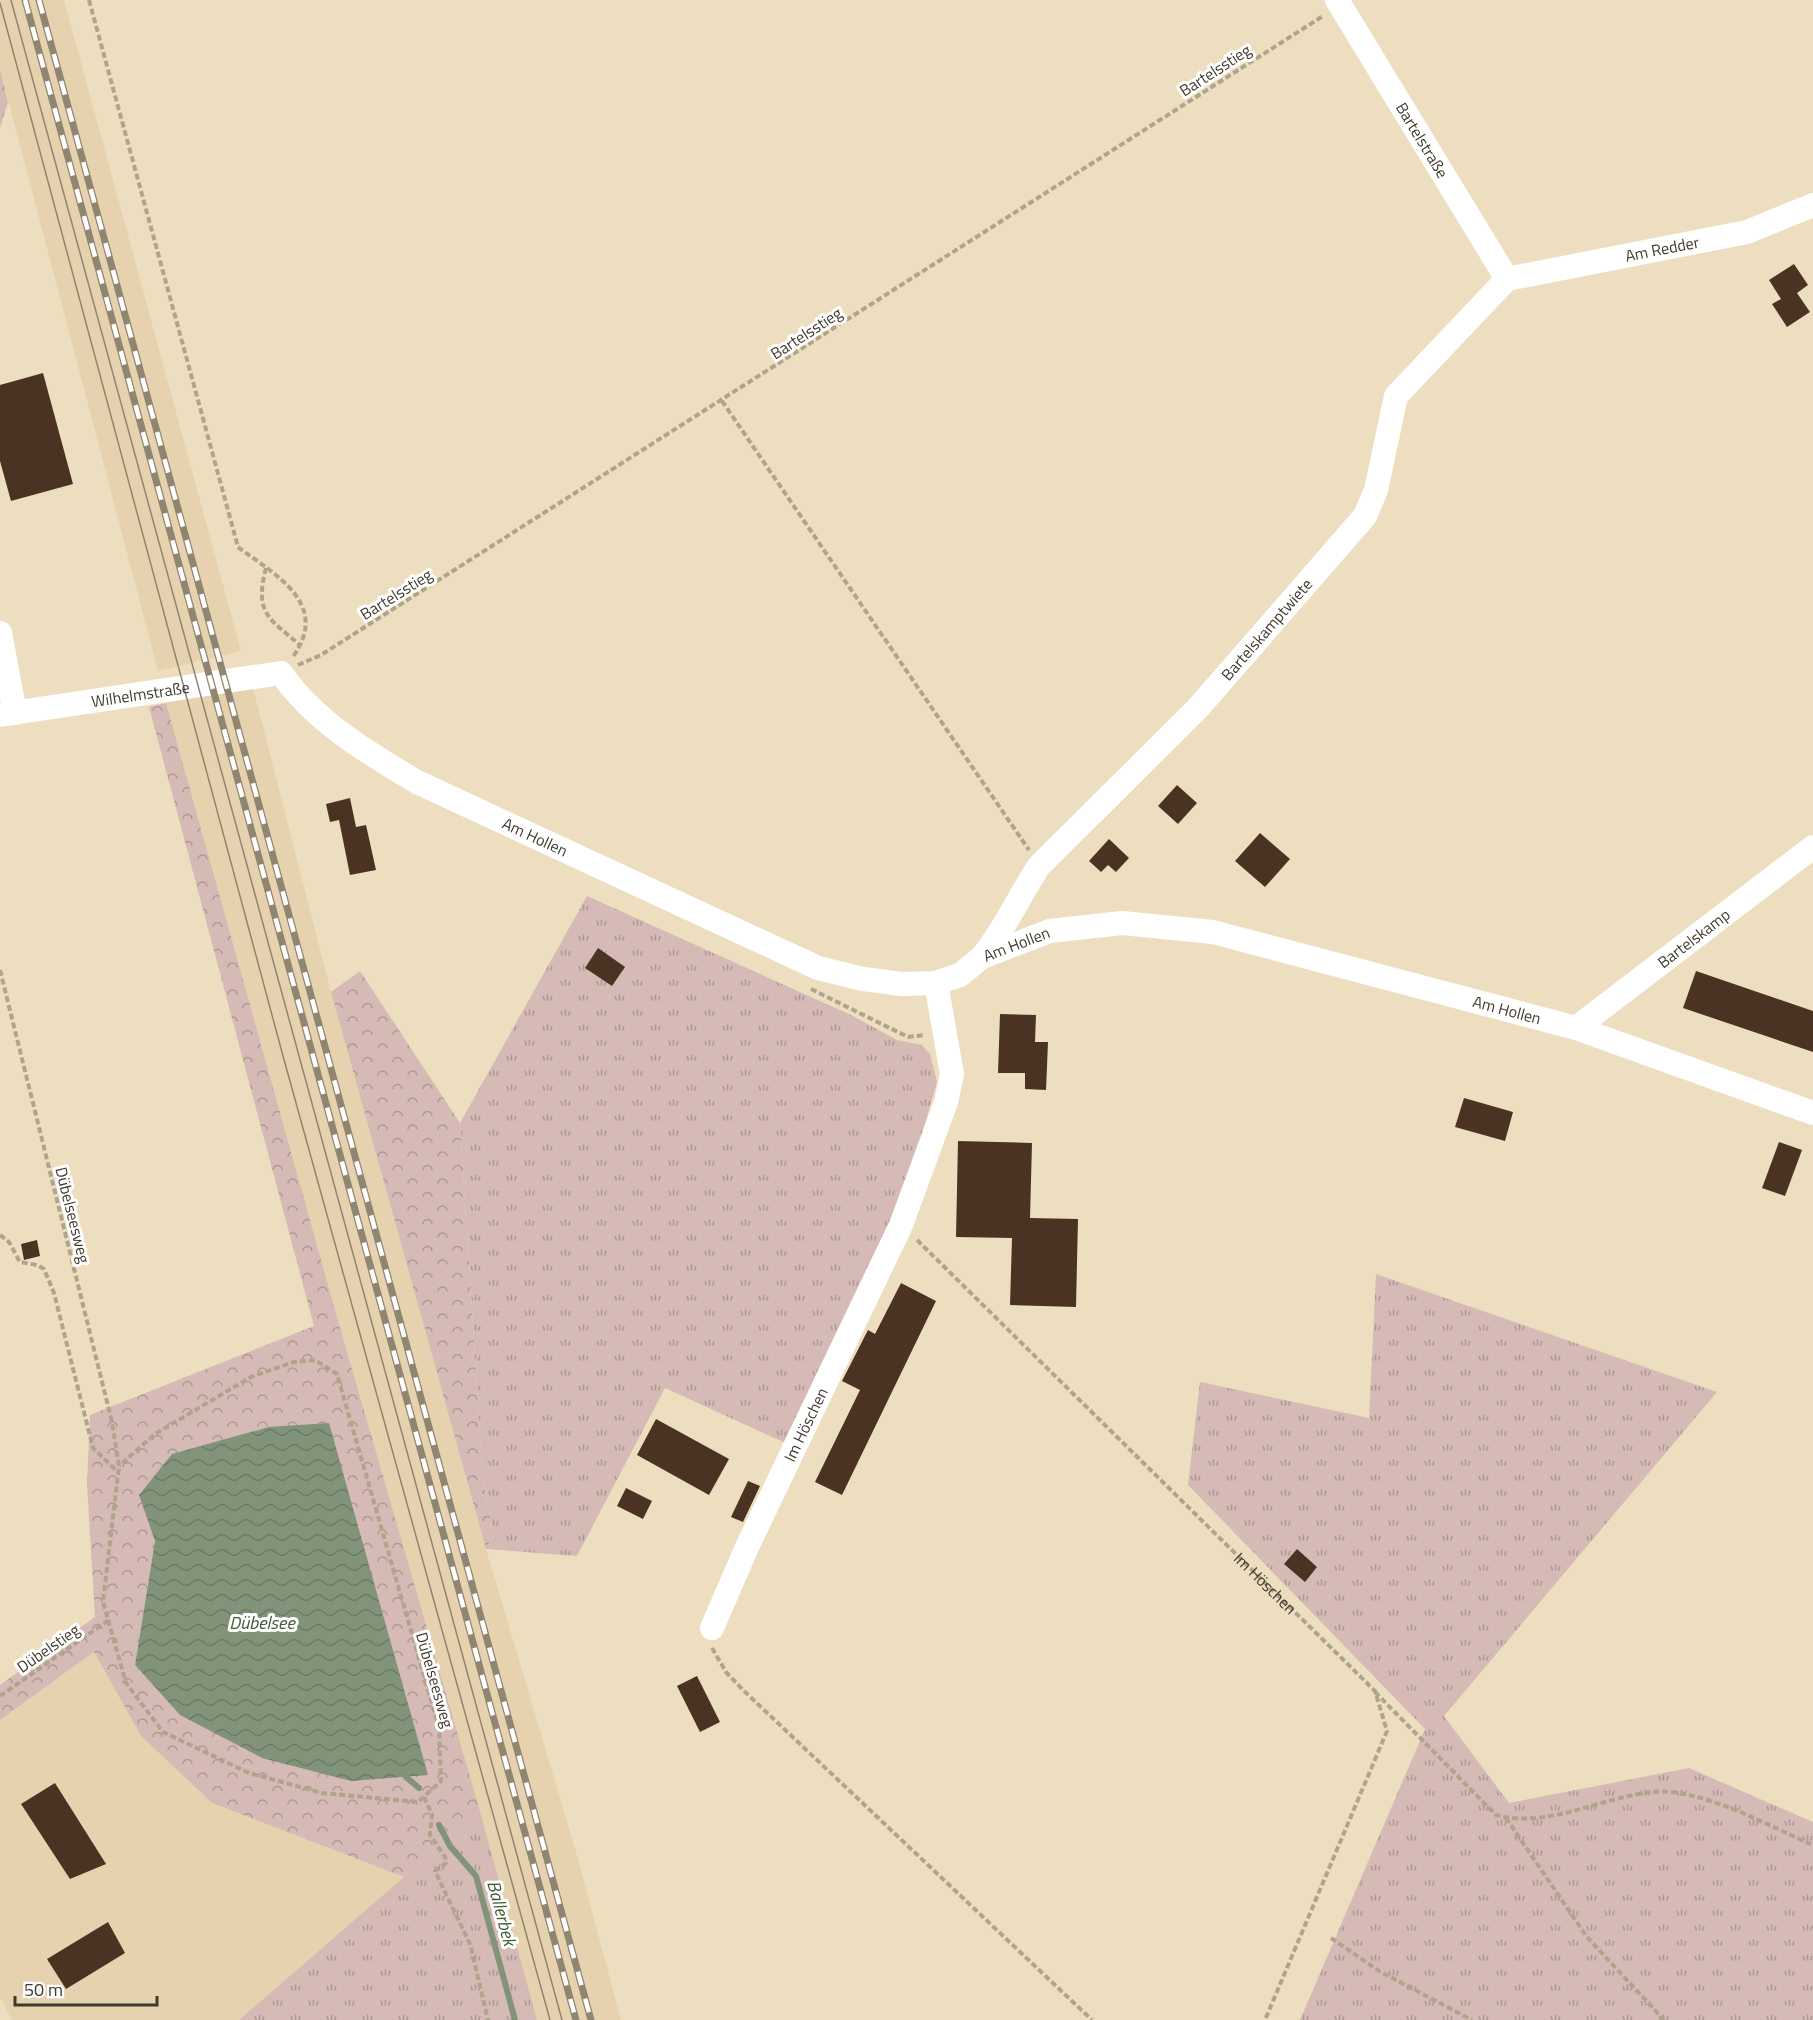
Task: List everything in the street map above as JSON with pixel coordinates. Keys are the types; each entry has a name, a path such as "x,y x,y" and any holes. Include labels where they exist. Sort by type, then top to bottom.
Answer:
{"street":[{"name":"Bartelstraße","path":"1338,3 1507,279"},
{"name":"Am Redder","path":"1507,279 1747,232 1813,205"},
{"name":"Bartelskamptwiete","path":"982,957 1000,934 1039,866 1198,708 1365,516 1376,490 1396,396 1507,279"},
{"path":"0,633 8,714"},
{"name":"Wilhelmstraße","path":"8,714 281,673"},
{"name":"Am Hollen","path":"281,673 295,693 315,711 371,754 417,782 818,968 902,984 936,983 960,975 982,957 1050,931 1112,924 1213,932 1576,1028 1813,1113"},
{"name":"Bartelskamp","path":"1576,1028 1813,848"},
{"name":"Im Höschen","path":"712,1628 747,1547 901,1225 946,1102 952,1074 936,983"}],"path":[{"path":"89,0 238,547 285,581 304,607 304,636 301,646 281,673"},
{"name":"Bartelsstieg","path":"281,673 321,655 722,401 1338,3"},
{"path":"722,401 1039,866"},
{"path":"266,568 260,591 264,613 301,646"},
{"name":"Dübelseesweg","path":"0,970 112,1422 120,1466 103,1602 126,1683 163,1732 249,1773 322,1794 418,1802 441,1781 439,1728 337,1374 315,1360 294,1362 251,1377 155,1434 120,1466"},
{"name":"Im Höschen","path":"901,1225 1375,1691 1387,1731 1265,2020"},
{"path":"0,1235 9,1242 20,1262 37,1264 44,1269 54,1293 93,1448 119,1473"},
{"name":"Dübelstieg","path":"0,1696 109,1620"},
{"path":"712,1628 711,1643 716,1657 726,1672 1092,2020"},
{"path":"1375,1691 1440,1755 1477,1798 1496,1815 1516,1821 1553,1816 1587,1805 1653,1792 1685,1792 1813,1845"},
{"path":"424,1797 432,1815 430,1836 445,1857 446,1863 435,1872 470,1944 488,2020"},
{"path":"1506,1818 1587,1937 1664,2020"},
{"path":"1331,1938 1379,1971 1472,2020"}],"shaded area":[{"path":"0,0 64,0 241,651 158,671 0,69"},
{"path":"253,688 331,992 486,1549 577,1855 621,2020 537,2020 480,1811 337,1317 166,703"},
{"path":"94,1652 141,1736 212,1803 404,1877 239,2020 12,2020 0,1997 0,1720"}],"green space":[{"path":"0,69 8,102 0,128"},
{"path":"166,703 337,1317 480,1811 404,1877 212,1803 141,1736 94,1652 0,1720 0,1685 95,1617 87,1484 90,1415 314,1326 149,707","holes":["155,1541 180,1715 135,1665"]},
{"path":"587,896 851,1015 897,1040 922,1045 930,1054 937,1082 904,1196 792,1446 665,1388 577,1556 486,1549 494,1535 483,1480 460,1123"},
{"path":"360,971 460,1123 483,1480 494,1535 486,1549 331,992"},
{"path":"1376,1274 1717,1392 1444,1716 1509,1803 1689,1768 1813,1822 1813,2020 1300,2020 1425,1729 1188,1485 1200,1382 1369,1418"},
{"path":"480,1811 537,2020 239,2020"}],"water":[{"name":"Dübelsee","path":"329,1423 428,1775 351,1781 262,1758 180,1715 135,1665 155,1541 139,1495 172,1454 269,1427"}],"building":[{"path":"1794,264 1808,285 1797,293 1810,312 1787,327 1772,304 1781,299 1769,280"},
{"path":"43,373 73,484 11,501 0,461 0,385"},
{"path":"1177,785 1197,803 1178,824 1158,806"},
{"path":"350,798 356,827 366,825 376,870 350,875 339,820 330,822 326,804"},
{"path":"1260,833 1290,859 1265,887 1235,861"},
{"path":"1109,839 1129,858 1116,872 1108,865 1101,872 1089,861"},
{"path":"598,948 625,967 612,986 585,968"},
{"path":"1696,971 1813,1011 1813,1052 1683,1008"},
{"path":"1000,1014 1036,1015 1035,1042 1048,1042 1046,1090 1025,1089 1025,1073 998,1073"},
{"path":"1464,1098 1513,1112 1505,1141 1455,1127"},
{"path":"958,1141 1032,1143 1030,1218 1078,1219 1076,1307 1010,1305 1012,1238 956,1237"},
{"path":"1779,1142 1802,1150 1785,1196 1762,1188"},
{"path":"37,1240 40,1256 24,1260 21,1244"},
{"path":"901,1283 936,1301 842,1495 815,1482 860,1390 842,1381 868,1330 875,1334"},
{"path":"656,1419 729,1459 709,1495 637,1455"},
{"path":"748,1481 760,1486 743,1522 731,1517"},
{"path":"626,1488 652,1501 643,1519 617,1506"},
{"path":"1297,1549 1317,1567 1305,1582 1284,1564"},
{"path":"697,1676 720,1722 700,1732 677,1686"},
{"path":"55,1783 106,1864 70,1879 21,1804"},
{"path":"108,1922 125,1953 66,1989 47,1959"}],"waterway":[{"name":"Ballerbek","path":"406,1777 419,1788"},
{"name":"Ballerbek","path":"439,1825 450,1846 476,1876 515,2020"}],"tram line":[{"path":"11,0 562,2020"},
{"path":"0,3 283,1056 550,2020"}],"railway":[{"path":"25,0 576,2020"},
{"path":"39,0 591,2020"}]}
